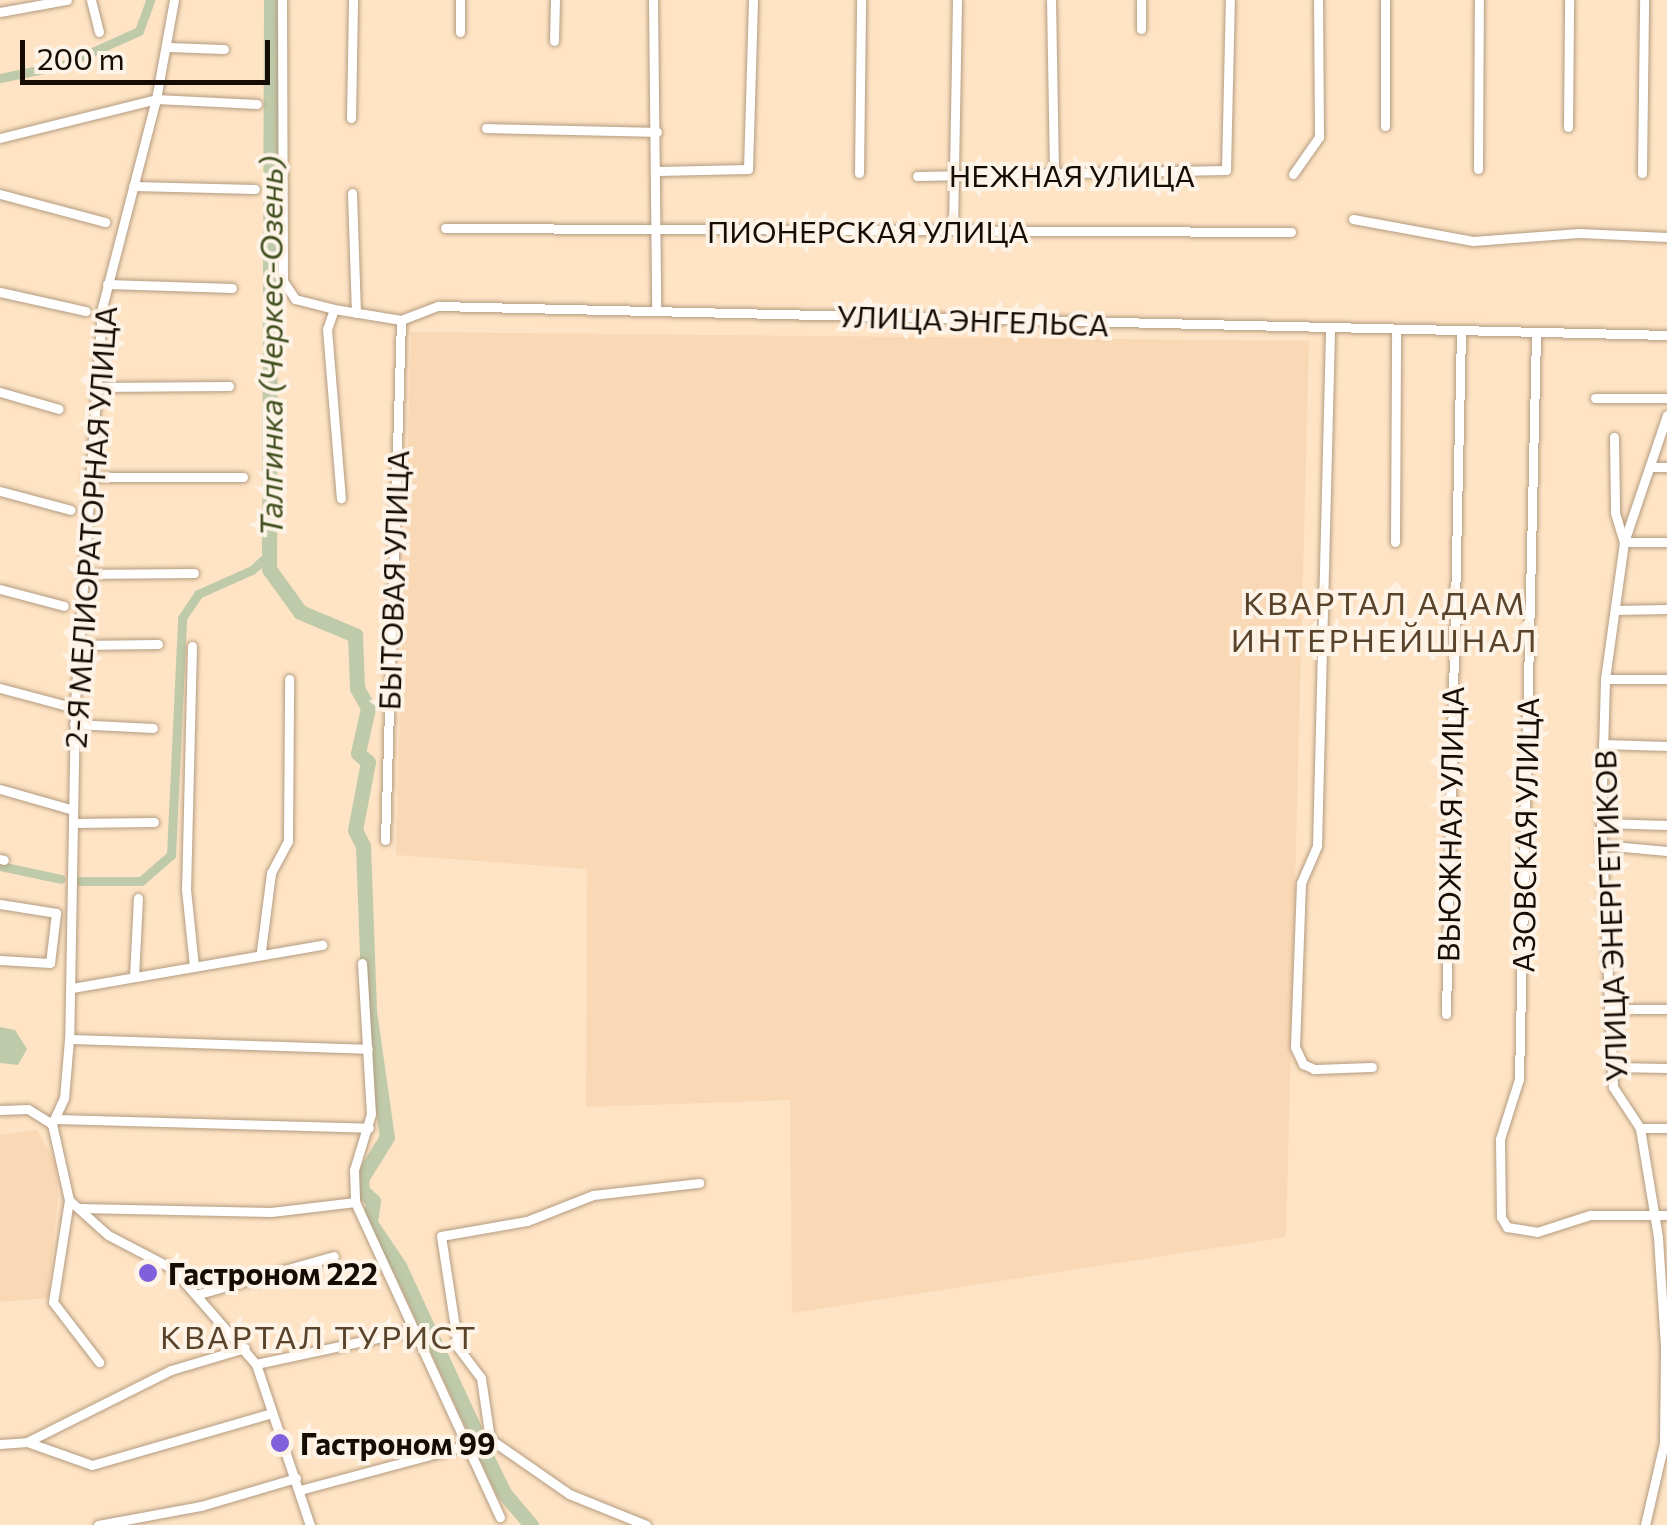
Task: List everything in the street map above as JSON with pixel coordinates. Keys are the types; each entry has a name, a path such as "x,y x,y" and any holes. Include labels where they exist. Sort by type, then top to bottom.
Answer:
{"street":[{"path":"0,12 67,0"},
{"path":"91,0 99,32"},
{"name":"2-Я МЕЛИОРАТОРНАЯ УЛИЦА","path":"54,1122 69,1039 72,988 74,708 95,387 108,284 156,98 174,0"},
{"name":"УЛИЦА ЭНГЕЛЬСА","path":"282,0 286,292 334,309 401,320 438,306 1330,332 1667,335"},
{"path":"351,118 353,0"},
{"path":"460,0 460,32"},
{"path":"554,41 555,0"},
{"path":"653,0 656,310"},
{"path":"657,170 740,173 751,160 753,0"},
{"path":"859,173 861,0"},
{"path":"954,230 958,0"},
{"path":"1051,0 1054,171"},
{"path":"1141,0 1141,29"},
{"name":"НЕЖНАЯ УЛИЦА","path":"917,176 1226,170 1230,0"},
{"path":"1293,174 1319,137 1318,0"},
{"path":"1385,0 1385,126"},
{"path":"1478,169 1479,0"},
{"path":"1568,128 1569,0"},
{"path":"1642,173 1644,0"},
{"path":"167,47 224,49"},
{"path":"0,138 156,98 256,104"},
{"path":"486,128 657,132"},
{"path":"132,186 255,189"},
{"path":"352,193 356,313"},
{"path":"0,194 105,222"},
{"path":"1353,219 1473,240 1579,234 1667,238"},
{"name":"ПИОНЕРСКАЯ УЛИЦА","path":"445,228 656,233 1291,232"},
{"path":"108,284 232,288"},
{"path":"0,292 86,311"},
{"path":"334,309 327,329 341,498"},
{"name":"БЫТОВАЯ УЛИЦА","path":"384,840 401,320"},
{"path":"1330,332 1316,846 1301,883 1295,1046 1302,1064 1314,1068 1372,1067"},
{"path":"1395,542 1396,332"},
{"name":"ВЬЮЖНАЯ УЛИЦА","path":"1446,1014 1460,334"},
{"name":"АЗОВСКАЯ УЛИЦА","path":"1536,334 1516,1096 1500,1139 1501,1217 1508,1227 1536,1232 1574,1218 1653,1212"},
{"path":"95,387 229,386"},
{"path":"0,392 60,409"},
{"path":"1596,398 1667,398"},
{"name":"УЛИЦА ЭНЕРГЕТИКОВ","path":"1646,1525 1666,1415 1653,1212 1640,1128 1618,1101 1613,1067 1602,823 1605,679 1624,542 1667,415"},
{"path":"1614,437 1615,514 1624,542 1667,542"},
{"path":"1650,467 1667,467"},
{"path":"87,476 244,477"},
{"path":"0,490 71,510"},
{"path":"82,574 194,573"},
{"path":"0,589 64,606"},
{"path":"1615,610 1667,608"},
{"path":"78,644 158,644"},
{"path":"192,646 186,889 194,967"},
{"path":"261,951 271,874 288,840 289,679"},
{"path":"1605,679 1667,679"},
{"path":"0,688 74,708"},
{"path":"74,724 153,728"},
{"path":"1604,744 1667,746"},
{"path":"0,789 73,810"},
{"path":"72,822 154,822"},
{"path":"1602,823 1667,826"},
{"path":"1602,845 1667,851"},
{"path":"134,977 138,898"},
{"path":"0,904 71,914"},
{"path":"0,960 50,963 56,913"},
{"path":"72,988 261,951 322,945"},
{"path":"362,964 369,1128 354,1170 355,1202 500,1517"},
{"path":"1608,1009 1667,1010"},
{"path":"69,1039 368,1048"},
{"path":"1613,1067 1667,1068"},
{"path":"0,1110 28,1109 54,1122 369,1128"},
{"path":"54,1122 70,1200 53,1302 99,1362"},
{"path":"1640,1128 1667,1128"},
{"path":"646,1525 569,1494 490,1438 481,1378 458,1346 441,1236 527,1222 593,1194 699,1182"},
{"path":"70,1200 108,1235 172,1268 245,1348 256,1364 310,1525"},
{"path":"79,1208 270,1212 355,1202"},
{"path":"1653,1212 1667,1215"},
{"path":"198,1294 334,1256"},
{"path":"256,1364 414,1330"},
{"path":"0,1444 27,1442 172,1370 245,1348"},
{"path":"27,1442 92,1465 272,1412"},
{"path":"300,1490 490,1438"},
{"path":"98,1525 201,1506 296,1478"}],"shaded area":[{"path":"411,332 1309,341 1286,1237 792,1313 790,1100 586,1107 587,869 396,855"},
{"path":"0,1027 15,1030 27,1049 18,1065 0,1063"},
{"path":"37,1130 56,1164 58,1196 48,1298 0,1302 0,1135"}],"waterway":[{"path":"0,78 63,65 139,31 150,0"},
{"name":"Талгинка (Черкес-Озень)","path":"271,0 269,569 300,612 355,635 357,688 368,708 358,753 368,762 355,830 363,846 369,1011 387,1137 361,1179 362,1191 373,1201 370,1223 399,1266 476,1433"},
{"path":"79,881 141,881 171,855 182,618 198,594 252,570 272,552"},
{"path":"0,866 61,879"},
{"name":"Талгинка (Черкес-Озень)","path":"482,1448 504,1493 531,1525"}],"place":[{"name":"Гастроном 222","path":"148,1273"},
{"name":"Гастроном 99","path":"280,1443"}],"district":[{"name":"КВАРТАЛ АДАМ ИНТЕРНЕЙШНАЛ","path":"1385,622"},
{"name":"КВАРТАЛ ТУРИСТ","path":"319,1336"}]}
